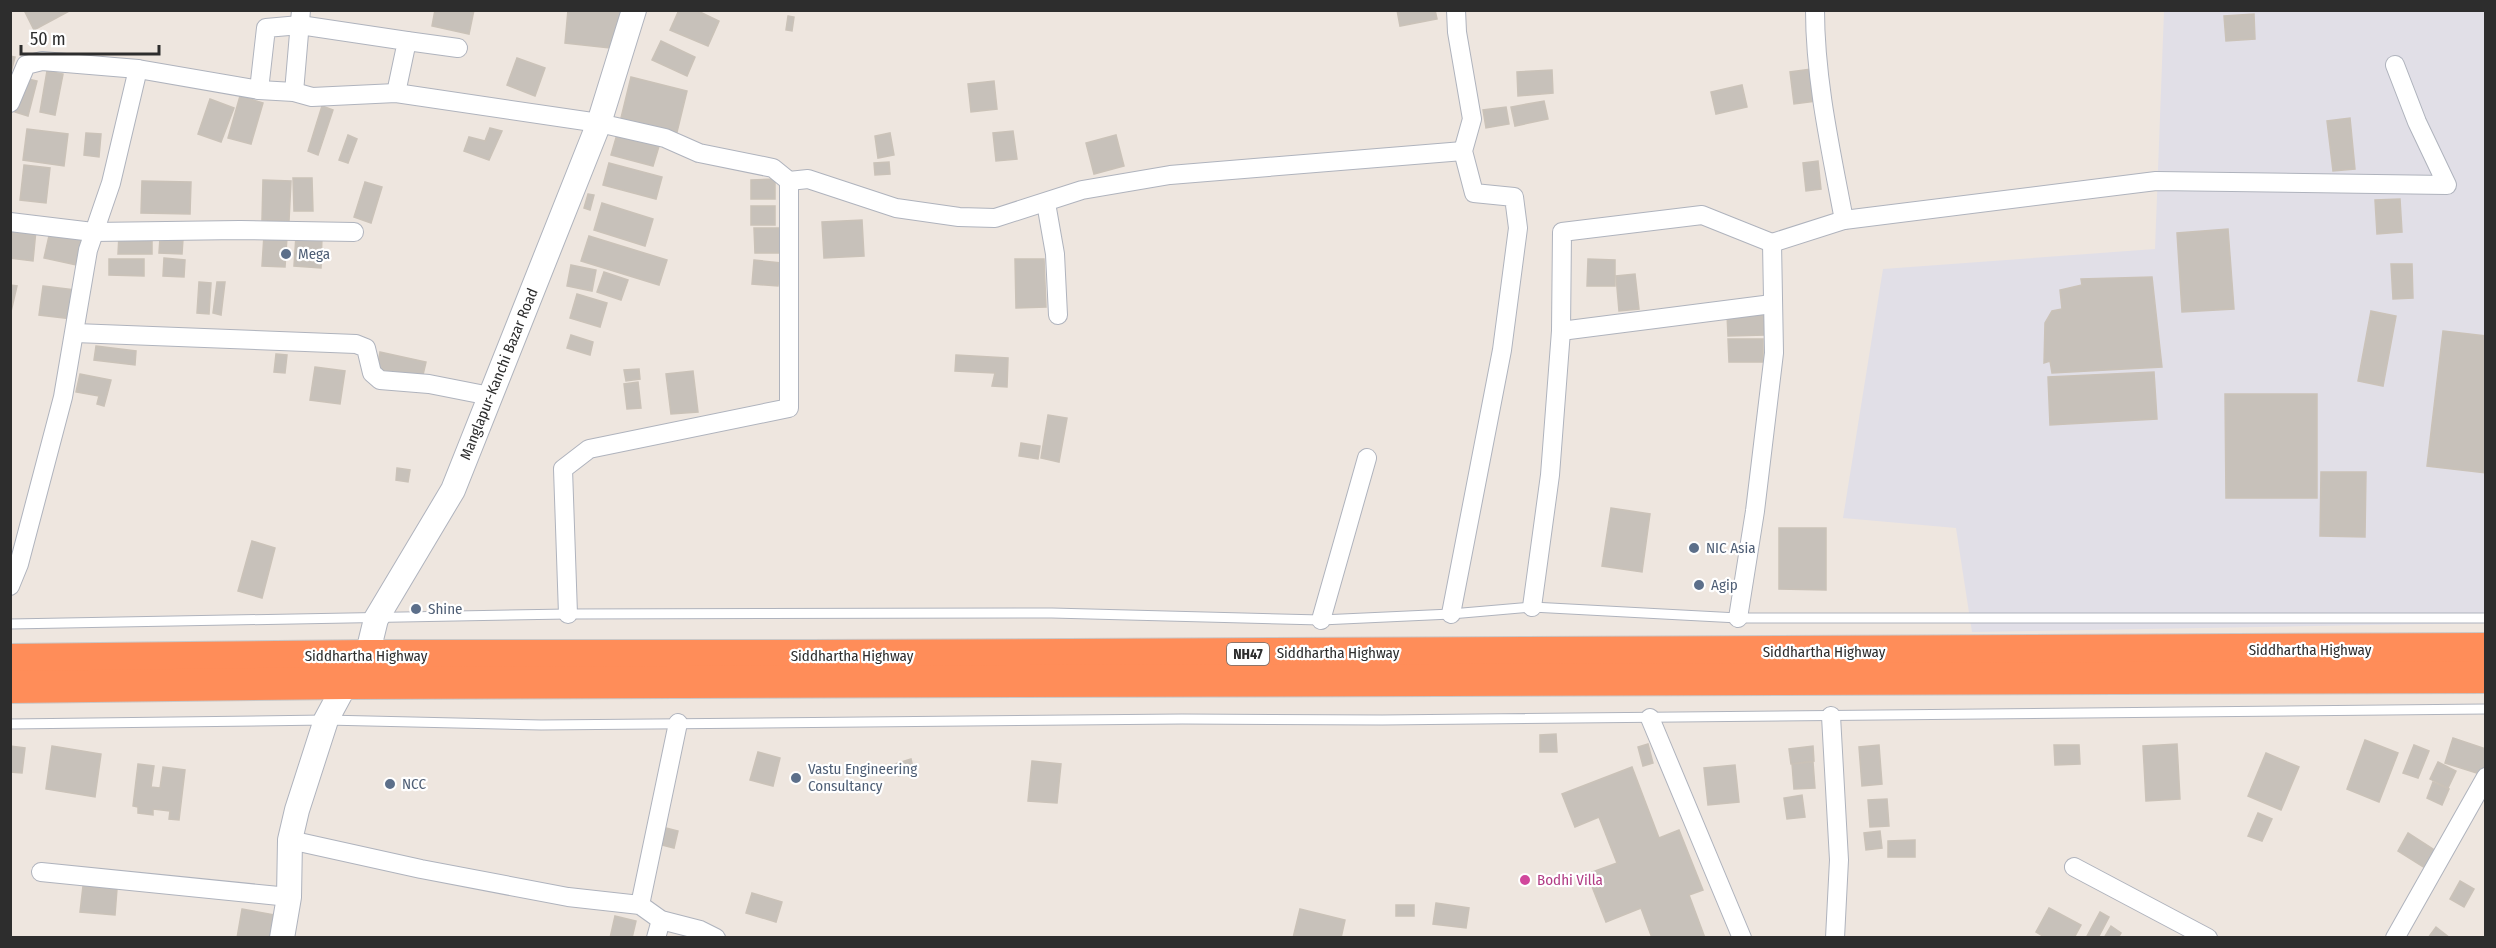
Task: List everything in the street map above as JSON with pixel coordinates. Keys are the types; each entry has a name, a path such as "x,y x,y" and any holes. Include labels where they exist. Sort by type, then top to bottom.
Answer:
{"highway":[{"name":"Siddhartha Highway","path":"10,660 367,656 2486,649"},
{"name":"Siddhartha Highway","path":"10,687 346,683 2486,677"}],"street":[{"name":"Manglapur-Kanchi Bazar Road","path":"282,938 289,897 290,840 297,810 326,720 346,683 367,656 376,619 453,490 599,123 634,10"},
{"path":"1451,614 1502,350 1518,228 1514,197 1474,193 1463,151 1472,119 1457,32 1456,10"},
{"path":"1815,10 1816,46 1825,113 1844,220"},
{"path":"294,92 301,18"},
{"path":"259,90 266,28 301,18 407,41 458,48"},
{"path":"396,93 407,41"},
{"path":"10,103 26,65 42,61 138,69 259,90 294,92 312,97 396,93 599,123 664,138 699,153 773,168 789,181 808,179 896,208 959,217 995,218 1082,190 1170,175 1463,151"},
{"path":"1532,607 1550,475 1561,331 1562,232 1702,215 1772,243 1844,220 2156,181 2447,185 2417,122 2395,65"},
{"path":"10,586 19,564 63,397 75,333 80,289 93,232 111,183 138,69"},
{"path":"568,614 563,469 589,449 789,408 789,181"},
{"path":"1046,203 1055,254 1058,315"},
{"path":"10,222 93,232 240,230 354,232"},
{"path":"1738,618 1755,511 1774,353 1772,243"},
{"path":"1561,331 1772,304"},
{"path":"75,333 356,344 366,348 372,373 380,380 429,384 490,396"},
{"path":"1321,620 1367,458"},
{"path":"1831,716 1839,860 1835,938"},
{"path":"1650,718 1742,938"},
{"path":"640,905 678,723"},
{"path":"2395,938 2486,777"},
{"path":"290,840 410,867 568,897 640,905 662,920 700,930 716,938"},
{"path":"2074,867 2208,938"},
{"path":"41,872 289,897"},
{"path":"656,938 662,920"}],"lane":[{"path":"10,624 568,614 1052,613 1321,620 1451,614 1532,607 1738,618 2486,618"},
{"path":"10,724 326,720 541,725 1650,718 2486,709"}],"shaded area":[{"path":"2164,11 2485,11 2485,623 1972,632 1956,528 1843,518 1883,269 2155,249"}],"building":[{"path":"24,10 71,10 34,30"},
{"path":"435,10 474,10 469,34 432,26"},
{"path":"568,10 623,11 619,49 565,43"},
{"path":"679,10 696,10 719,21 708,46 670,30"},
{"path":"1397,10 1435,10 1437,19 1400,26"},
{"path":"2254,14 2255,39 2226,41 2224,16"},
{"path":"788,16 794,17 792,31 786,30"},
{"path":"661,41 695,57 687,76 652,60"},
{"path":"10,56 15,57 10,76"},
{"path":"517,58 545,68 535,96 507,85"},
{"path":"1811,69 1816,101 1794,104 1790,72"},
{"path":"1552,70 1553,93 1518,96 1517,72"},
{"path":"47,71 63,74 55,115 40,112"},
{"path":"631,77 687,91 677,132 621,118"},
{"path":"24,78 37,81 28,116 15,112"},
{"path":"994,81 997,109 971,112 968,84"},
{"path":"1742,85 1747,107 1716,114 1711,92"},
{"path":"240,96 263,103 251,144 228,138"},
{"path":"210,99 234,108 221,142 198,134"},
{"path":"1544,101 1548,119 1515,126 1511,107"},
{"path":"322,106 333,110 318,155 308,151"},
{"path":"1506,107 1509,124 1486,128 1483,110"},
{"path":"2350,118 2355,169 2333,171 2327,121"},
{"path":"490,128 502,131 489,160 464,151 469,137 485,141"},
{"path":"27,129 68,134 64,166 23,160"},
{"path":"618,131 660,143 653,166 611,155"},
{"path":"1013,131 1017,159 996,161 993,133"},
{"path":"86,133 101,134 99,157 84,155"},
{"path":"890,133 894,155 878,158 875,136"},
{"path":"348,135 357,139 348,163 339,160"},
{"path":"1116,135 1124,166 1094,174 1086,143"},
{"path":"1818,161 1821,189 1806,191 1803,163"},
{"path":"889,162 890,174 875,175 874,163"},
{"path":"609,163 662,177 656,199 603,185"},
{"path":"24,165 50,168 46,203 20,200"},
{"path":"293,178 312,178 313,211 294,211"},
{"path":"775,179 775,199 751,199 751,180"},
{"path":"263,180 291,181 289,221 262,220"},
{"path":"142,181 191,182 190,214 141,213"},
{"path":"365,182 382,187 371,223 354,217"},
{"path":"588,194 594,195 590,210 584,208"},
{"path":"2400,199 2402,232 2377,234 2375,200"},
{"path":"602,203 653,219 645,246 594,230"},
{"path":"751,206 775,206 775,225 751,225"},
{"path":"862,220 864,256 824,258 822,222"},
{"path":"10,226 36,230 33,261 10,258"},
{"path":"51,227 84,234 77,265 44,258"},
{"path":"754,228 785,228 785,253 755,253"},
{"path":"2228,229 2234,309 2182,312 2177,233"},
{"path":"119,235 152,235 152,254 118,254"},
{"path":"264,235 287,237 285,267 262,266"},
{"path":"296,235 322,236 321,268 294,266"},
{"path":"589,236 667,260 659,285 581,261"},
{"path":"160,238 183,239 182,254 159,253"},
{"path":"164,258 185,260 184,277 163,276"},
{"path":"109,259 144,259 144,276 109,275"},
{"path":"1015,259 1044,259 1046,307 1016,308"},
{"path":"1588,259 1615,260 1615,286 1587,286"},
{"path":"754,260 781,263 778,286 752,284"},
{"path":"2391,264 2412,264 2413,298 2393,299"},
{"path":"571,265 596,270 592,291 567,286"},
{"path":"604,272 628,280 621,300 597,292"},
{"path":"1635,274 1639,309 1619,311 1616,276"},
{"path":"2152,277 2162,367 2052,373 2050,361 2044,363 2045,323 2052,311 2062,309 2060,290 2082,285 2081,279"},
{"path":"199,282 211,283 209,314 197,313"},
{"path":"217,282 225,282 221,315 213,313"},
{"path":"10,285 17,286 10,316"},
{"path":"43,286 75,290 72,319 39,315"},
{"path":"577,294 607,303 600,327 570,318"},
{"path":"2371,311 2396,316 2383,386 2358,381"},
{"path":"1764,313 1765,335 1728,336 1727,314"},
{"path":"2443,331 2486,336 2486,473 2427,466"},
{"path":"571,335 593,342 590,355 567,348"},
{"path":"1728,339 1763,339 1763,362 1729,362"},
{"path":"96,346 136,351 135,365 94,360"},
{"path":"380,352 426,362 422,379 377,369"},
{"path":"276,354 287,355 285,373 274,372"},
{"path":"956,355 1008,358 1007,387 992,386 995,373 955,371"},
{"path":"315,367 345,371 340,404 310,400"},
{"path":"639,369 640,379 626,381 624,370"},
{"path":"693,371 698,412 671,414 666,374"},
{"path":"2154,372 2157,419 2050,425 2048,377"},
{"path":"80,374 111,380 104,406 97,404 99,396 76,392"},
{"path":"638,382 641,408 627,409 624,384"},
{"path":"2225,394 2317,394 2317,498 2226,498"},
{"path":"1048,415 1067,418 1059,462 1041,458"},
{"path":"1021,443 1040,446 1038,459 1019,456"},
{"path":"397,468 410,470 408,482 396,480"},
{"path":"2321,472 2366,472 2365,537 2320,536"},
{"path":"1611,508 1650,514 1642,572 1602,566"},
{"path":"1779,528 1826,528 1826,590 1779,589"},
{"path":"252,541 275,548 262,598 238,591"},
{"path":"1556,734 1557,752 1540,752 1540,735"},
{"path":"2453,738 2486,749 2486,776 2445,763"},
{"path":"2365,740 2398,753 2379,802 2347,789"},
{"path":"1648,744 1653,763 1643,766 1638,747"},
{"path":"2177,744 2180,799 2146,801 2143,746"},
{"path":"1879,745 1882,784 1862,786 1859,747"},
{"path":"2054,745 2079,745 2080,764 2055,765"},
{"path":"2414,745 2429,751 2418,778 2403,773"},
{"path":"10,746 25,748 22,773 10,772"},
{"path":"52,746 101,754 95,797 46,789"},
{"path":"1813,746 1814,761 1791,764 1789,749"},
{"path":"758,752 780,758 773,786 750,780"},
{"path":"2266,753 2299,767 2281,810 2248,796"},
{"path":"911,759 914,771 899,776 895,764"},
{"path":"1032,761 1061,764 1057,803 1028,801"},
{"path":"1813,762 1815,788 1794,789 1792,764"},
{"path":"2438,762 2456,771 2448,788 2430,779"},
{"path":"138,764 154,766 151,787 160,788 163,767 185,770 179,820 169,819 170,811 153,809 153,815 138,813 138,807 133,806"},
{"path":"1735,765 1739,802 1708,805 1704,768"},
{"path":"1632,767 1659,838 1679,830 1703,890 1689,895 1705,938 1652,938 1641,908 1606,922 1587,874 1617,863 1599,817 1575,827 1562,794"},
{"path":"2433,782 2449,789 2442,805 2427,798"},
{"path":"1802,795 1805,817 1787,819 1784,798"},
{"path":"1887,799 1889,826 1870,827 1868,800"},
{"path":"2258,813 2272,819 2262,841 2248,836"},
{"path":"662,827 678,831 674,848 658,844"},
{"path":"1880,831 1882,848 1866,850 1864,833"},
{"path":"2408,833 2436,851 2425,868 2398,851"},
{"path":"1915,840 1915,857 1888,857 1888,841"},
{"path":"2460,881 2474,889 2464,907 2450,899"},
{"path":"83,886 117,889 115,915 80,912"},
{"path":"752,893 782,902 776,922 746,913"},
{"path":"1436,903 1469,908 1466,928 1433,924"},
{"path":"1396,905 1414,905 1414,916 1396,916"},
{"path":"2049,908 2081,925 2074,938 2046,938 2036,932"},
{"path":"242,909 275,915 272,938 237,938"},
{"path":"1300,909 1345,920 1341,938 1293,938"},
{"path":"2100,912 2109,917 2098,938 2086,938"},
{"path":"615,916 636,921 632,938 610,938"},
{"path":"2111,926 2121,933 2118,938 2104,938"},
{"path":"2436,927 2450,938 2428,938"}],"place":[{"name":"Mega","path":"286,254"},
{"name":"NIC Asia","path":"1694,548"},
{"name":"Agip","path":"1699,585"},
{"name":"Shine","path":"416,609"},
{"name":"Vastu Engineering Consultancy","path":"796,778"},
{"name":"NCC","path":"390,784"},
{"name":"Bodhi Villa","path":"1525,880"}]}
